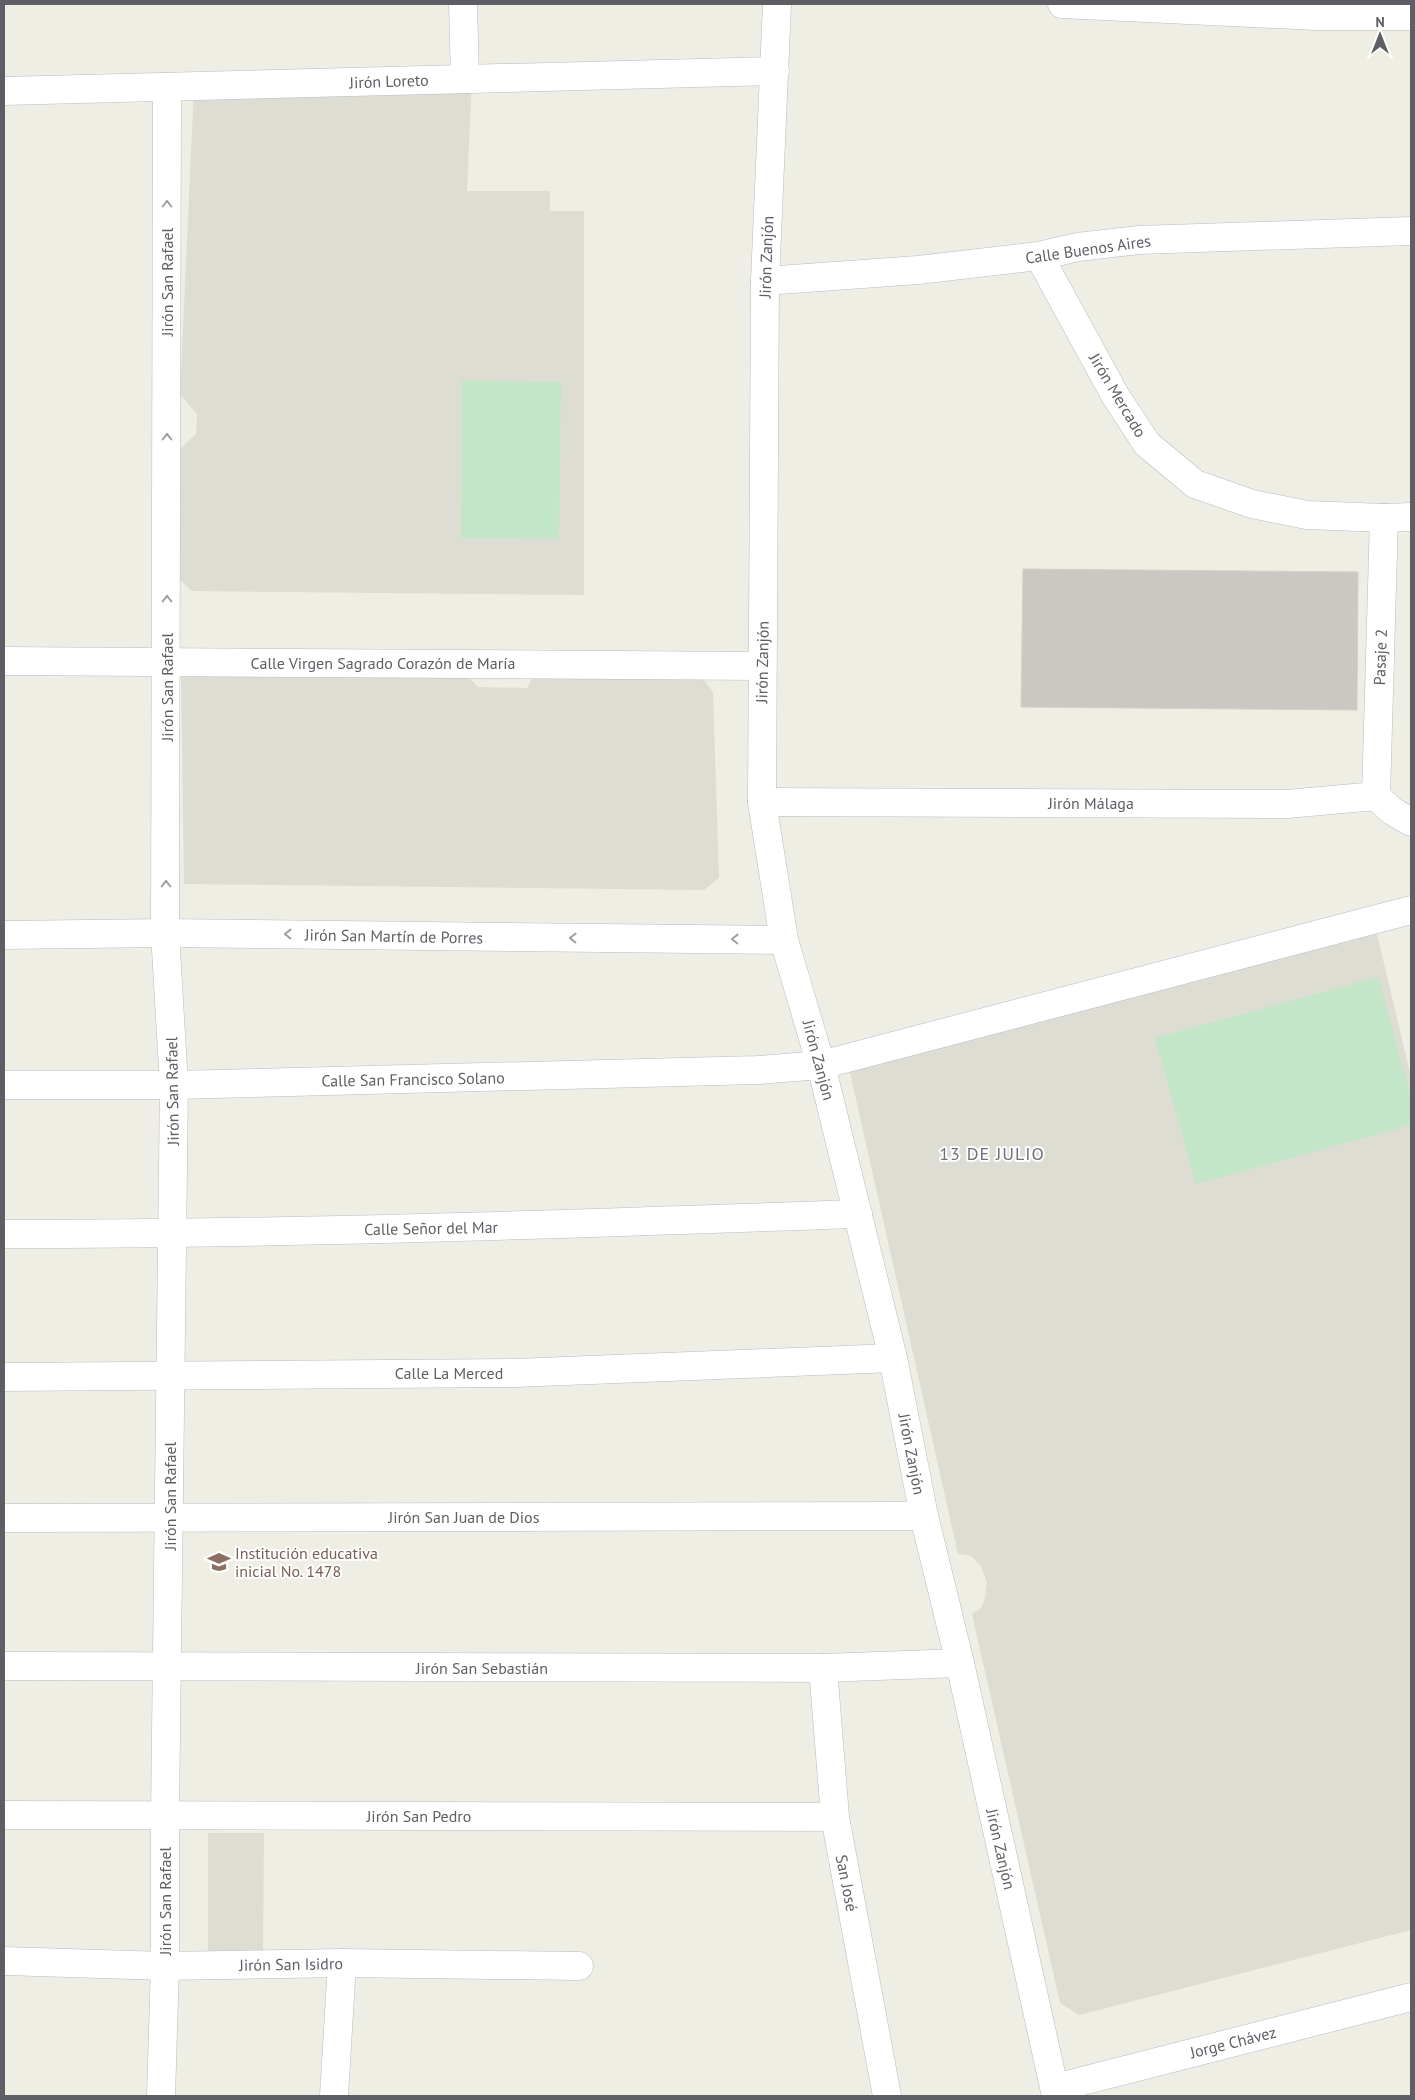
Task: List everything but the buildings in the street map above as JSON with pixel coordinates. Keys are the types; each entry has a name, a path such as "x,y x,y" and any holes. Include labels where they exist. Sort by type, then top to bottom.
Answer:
{"street":[{"path":"463,4 465,79"},
{"name":"Jirón Zanjón","path":"777,4 765,281 762,802 784,940 821,1064 893,1358 924,1516 960,1663 1056,2092"},
{"path":"1062,4 1316,16 1411,16"},
{"name":"Jirón Loreto","path":"4,91 775,71"},
{"name":"Jirón San Rafael","path":"161,2096 165,1966 165,1816 174,1084 165,933 167,87"},
{"name":"Calle Buenos Aires","path":"765,281 918,270 1039,256 1078,247 1140,240 1411,231"},
{"name":"Jirón Mercado","path":"1039,256 1115,395 1148,444 1195,484 1252,504 1307,515 1384,518 1411,517"},
{"name":"Pasaje 2","path":"1376,796 1384,518"},
{"name":"Calle Virgen Sagrado Corazón de María","path":"4,661 762,666"},
{"path":"1376,796 1392,811 1411,822"},
{"name":"Jirón Málaga","path":"762,802 1287,804 1376,796"},
{"name":"Calle San Francisco Solano","path":"4,1084 174,1084 758,1070 821,1064 1411,910"},
{"name":"Jirón San Martín de Porres","path":"4,935 165,933 784,940"},
{"name":"Calle Señor del Mar","path":"4,1234 171,1234 546,1225 858,1214"},
{"name":"Calle La Merced","path":"4,1377 515,1372 893,1358"},
{"name":"Jirón San Juan de Dios","path":"4,1518 924,1516"},
{"name":"Jirón San Sebastián","path":"4,1666 823,1668 960,1663"},
{"name":"San José","path":"823,1668 835,1817 887,2096"},
{"name":"Jirón San Pedro","path":"4,1814 835,1817"},
{"name":"Jirón San Isidro","path":"4,1961 165,1966 342,1963 579,1966"},
{"path":"334,2096 342,1963"},
{"name":"Jorge Chávez","path":"1056,2092 1411,1997"}],"shaded area":[{"path":"472,78 467,191 550,191 550,211 584,211 584,595 192,591 180,580 179,450 196,434 197,414 180,394 194,87"},
{"path":"181,668 464,672 478,687 527,688 534,674 701,676 713,692 719,878 704,890 184,884"},
{"path":"1376,930 1411,1077 1411,1930 1079,2015 1060,2003 972,1614 981,1608 985,1598 987,1583 981,1566 971,1556 958,1554 849,1068"},
{"path":"208,1833 264,1833 263,1952 208,1952"}],"green space":[{"path":"462,380 561,382 559,539 461,538"},
{"path":"1378,977 1411,1097 1411,1125 1196,1184 1155,1038"}],"place":[{"name":"Institución educativa inicial No. 1478","path":"219,1562"}],"district":[{"name":"13 DE JULIO","path":"992,1154"}]}
